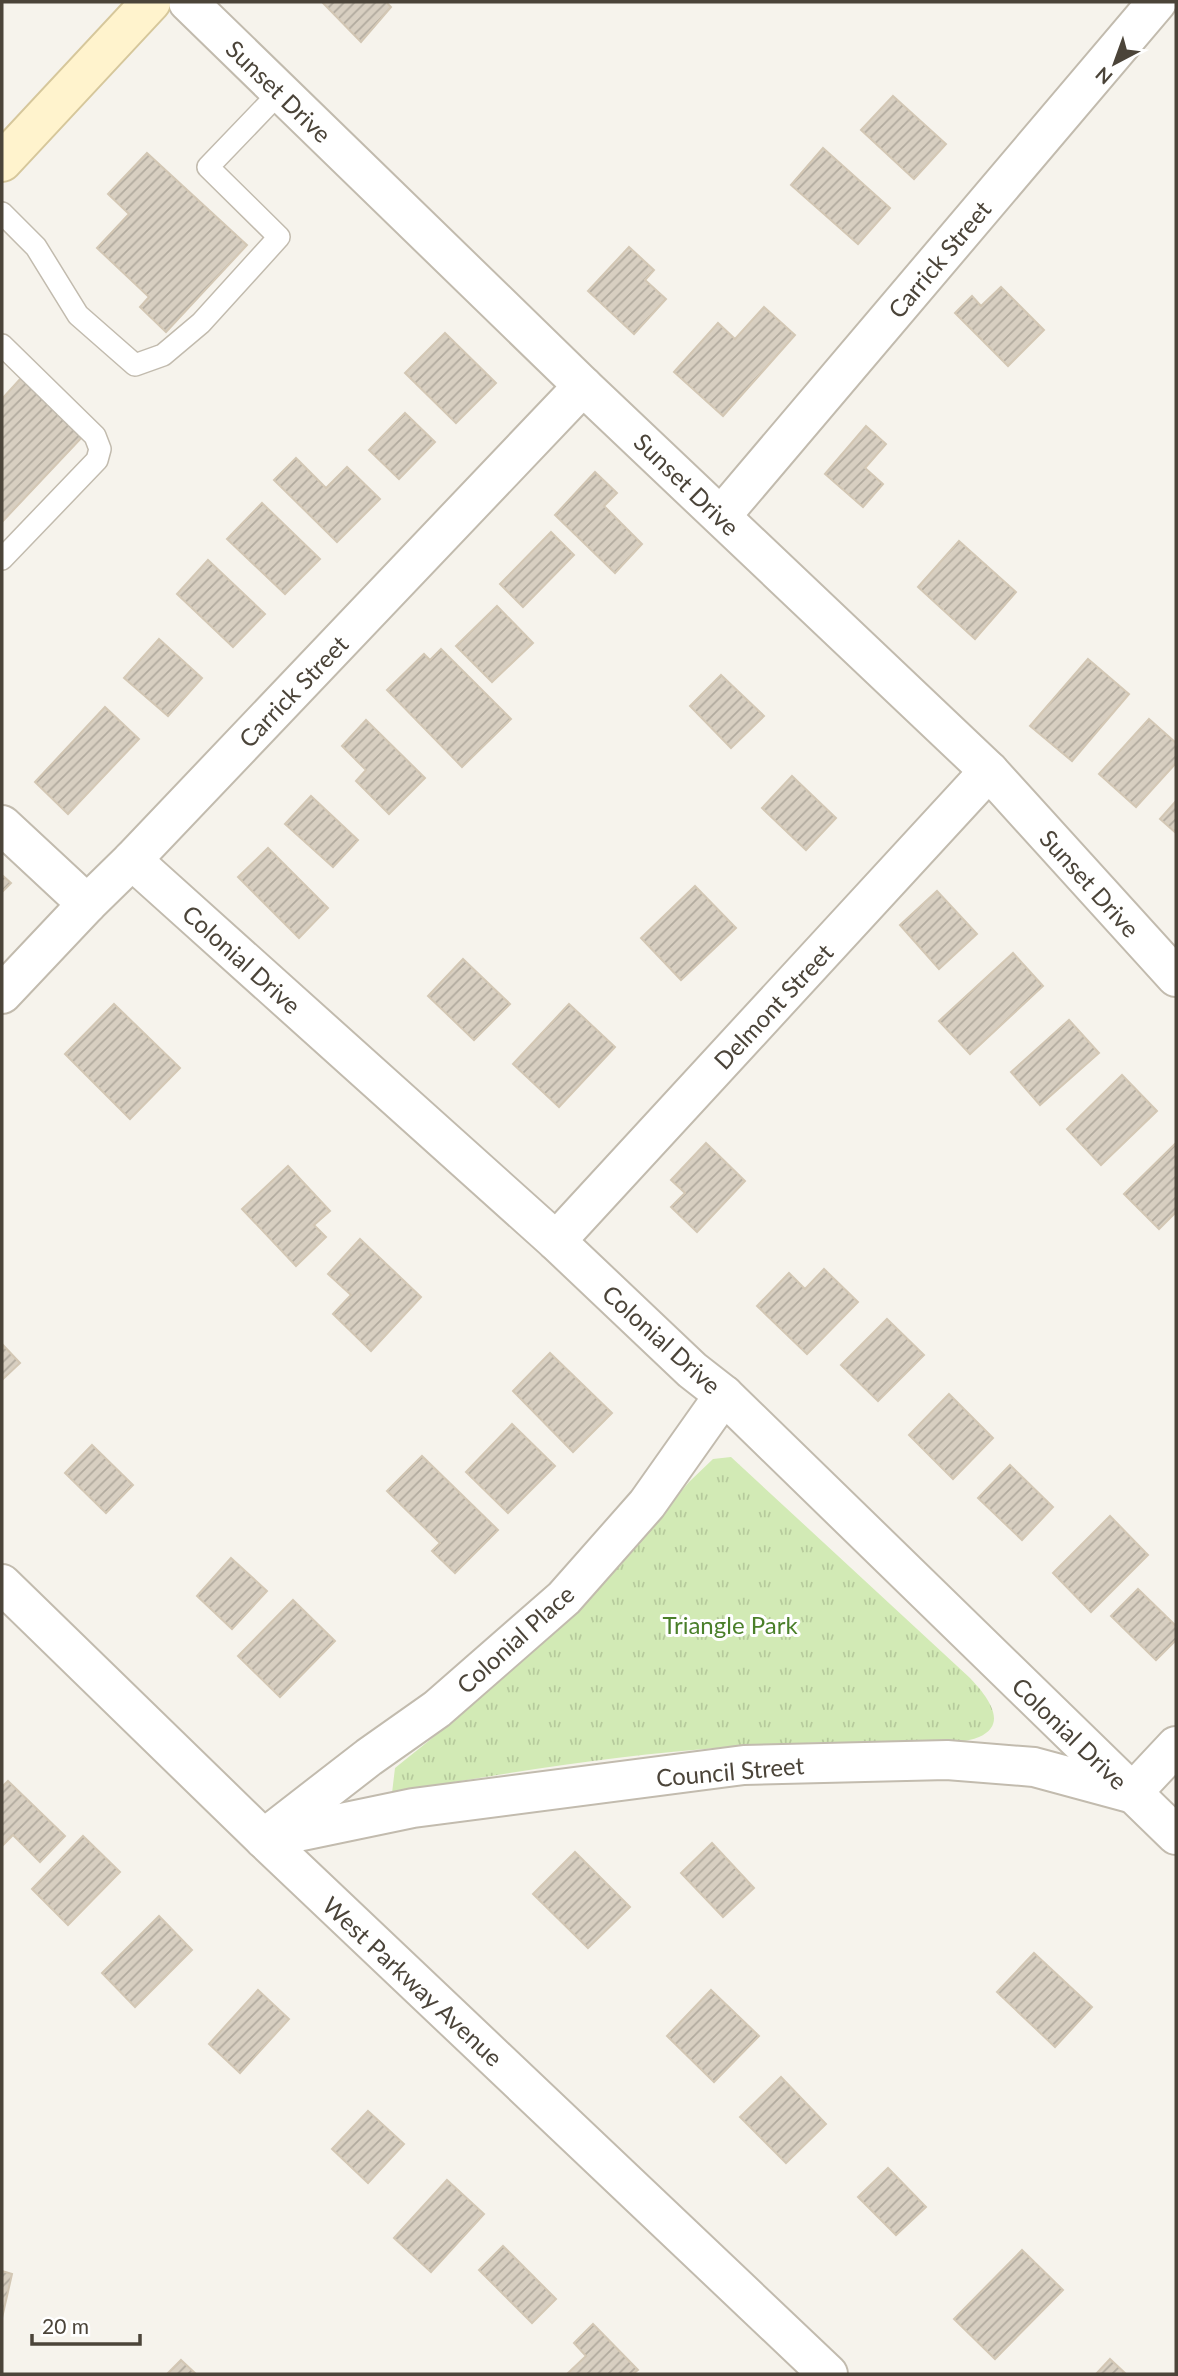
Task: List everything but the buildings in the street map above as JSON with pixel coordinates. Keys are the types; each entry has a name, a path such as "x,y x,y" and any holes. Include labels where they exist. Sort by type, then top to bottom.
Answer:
{"main road":[{"path":"2,162 150,2"}],"street":[{"name":"Sunset Drive","path":"188,2 583,386 989,771 1173,967"},
{"name":"Carrick Street","path":"720,516 1157,2"},
{"name":"Carrick Street","path":"2,994 583,386"},
{"name":"Delmont Street","path":"556,1241 989,771"},
{"path":"2,825 87,904"},
{"name":"Colonial Drive","path":"132,860 556,1241 692,1370 724,1395 1176,1835"},
{"name":"Colonial Place","path":"264,1839 369,1757 438,1709 564,1598 647,1504 724,1395"},
{"name":"West Parkway Avenue","path":"2,1584 264,1839 828,2374"},
{"path":"1132,1793 1176,1746"},
{"name":"Council Street","path":"264,1839 413,1808 744,1766 947,1760 1034,1767 1132,1793"}],"lane":[{"path":"2,213 36,247 78,315 135,365 163,355 201,323 279,237 208,167 281,92"},
{"path":"2,345 95,436 100,449 97,460 2,559"}],"green space":[{"name":"Triangle Park","path":"731,1457 970,1678 992,1708 993,1724 988,1731 969,1740 944,1743 785,1744 645,1755 392,1793 395,1768 441,1731 539,1641 641,1539 689,1482 713,1459"}]}
